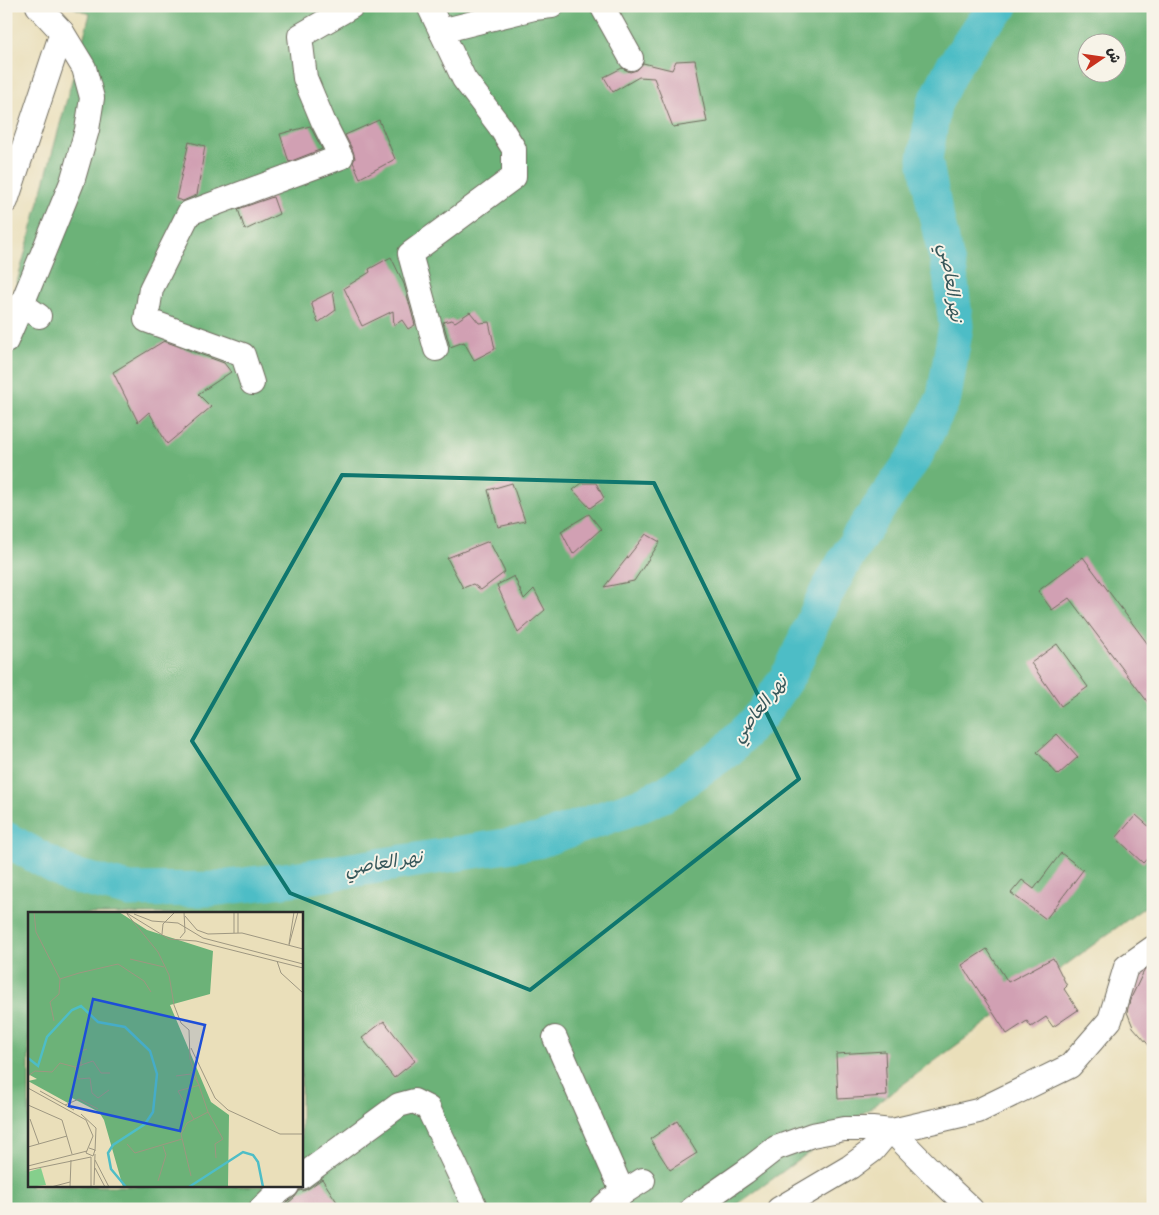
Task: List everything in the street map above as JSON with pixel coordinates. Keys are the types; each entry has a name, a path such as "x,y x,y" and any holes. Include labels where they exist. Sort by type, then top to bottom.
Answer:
{"street":[{"path":"6,341 31,310 87,130 92,98 84,68 62,32 38,6"},
{"path":"252,383 243,355 146,320 150,289 189,214 341,157 305,78 300,36 352,6"},
{"path":"429,6 464,79 514,149 514,178 410,254 436,349"},
{"path":"441,31 534,8 552,6"},
{"path":"602,6 631,58"},
{"path":"6,201 62,32"},
{"path":"692,1209 776,1148 812,1135 844,1129 891,1131 978,1111 1070,1066 1110,1020 1126,967 1153,948"},
{"path":"556,1038 623,1193"},
{"path":"302,1176 398,1105 414,1101 428,1108 476,1209"},
{"path":"788,1208 874,1150 891,1131"},
{"path":"891,1131 971,1209"},
{"path":"601,1209 611,1200 644,1180"},
{"path":"261,1209 284,1188"}],"highlighted area":[{"path":"342,475 654,483 799,779 530,990 290,893 192,741"}],"green space":[{"path":"70,6 1153,6 1153,901 731,1209 6,1209 6,323 90,14"}],"building":[{"path":"695,60 707,122 673,127 654,78 639,77 613,92 604,77 622,68 630,72 637,70 643,63 672,70 676,61"},
{"path":"379,120 395,159 360,178 353,162 355,158 353,151 345,135"},
{"path":"310,126 322,149 289,162 280,134"},
{"path":"189,142 205,146 197,195 183,201 176,199"},
{"path":"273,197 279,214 245,230 238,209"},
{"path":"391,257 404,284 415,325 408,329 402,320 394,326 393,311 362,326 344,288 370,272 369,269"},
{"path":"333,291 336,310 318,323 311,302"},
{"path":"470,312 479,323 489,322 495,349 474,360 464,342 450,347 443,322 452,320 455,322"},
{"path":"164,341 224,363 231,372 198,394 211,407 167,444 149,412 138,422 113,372"},
{"path":"512,483 525,521 498,527 488,490"},
{"path":"582,483 596,483 604,498 590,508 573,490"},
{"path":"589,514 601,529 573,554 561,531"},
{"path":"646,534 660,542 634,581 604,587"},
{"path":"489,541 505,572 481,590 473,584 463,588 447,558"},
{"path":"1083,557 1153,651 1153,709 1069,598 1052,610 1038,591"},
{"path":"514,576 524,599 534,589 545,610 518,633 497,585"},
{"path":"1057,644 1088,687 1061,706 1031,663"},
{"path":"1057,734 1078,757 1058,775 1037,752"},
{"path":"1136,815 1153,830 1153,852 1143,863 1116,838"},
{"path":"1061,853 1083,870 1046,919 1011,893 1022,880 1034,889"},
{"path":"987,949 1008,982 1053,958 1067,986 1064,989 1078,1010 1053,1027 1046,1017 1031,1027 1027,1021 1007,1034 962,965"},
{"path":"1153,965 1153,1050 1133,1027 1127,1012 1130,1000 1144,971"},
{"path":"384,1021 415,1061 394,1078 362,1038"},
{"path":"885,1051 887,1096 838,1099 836,1054"},
{"path":"677,1121 697,1153 670,1170 650,1139"},
{"path":"322,1179 337,1202 327,1209 281,1209 300,1190 303,1191 309,1188"}],"waterway":[{"name":"نهر العاصي","path":"6,839 70,875 130,890 212,889 300,878 538,841 641,805 665,794 728,750 762,714 791,671 823,599 864,529 916,455 944,397 956,326 950,274 925,159 934,105 952,68 981,26 1001,6"}]}
